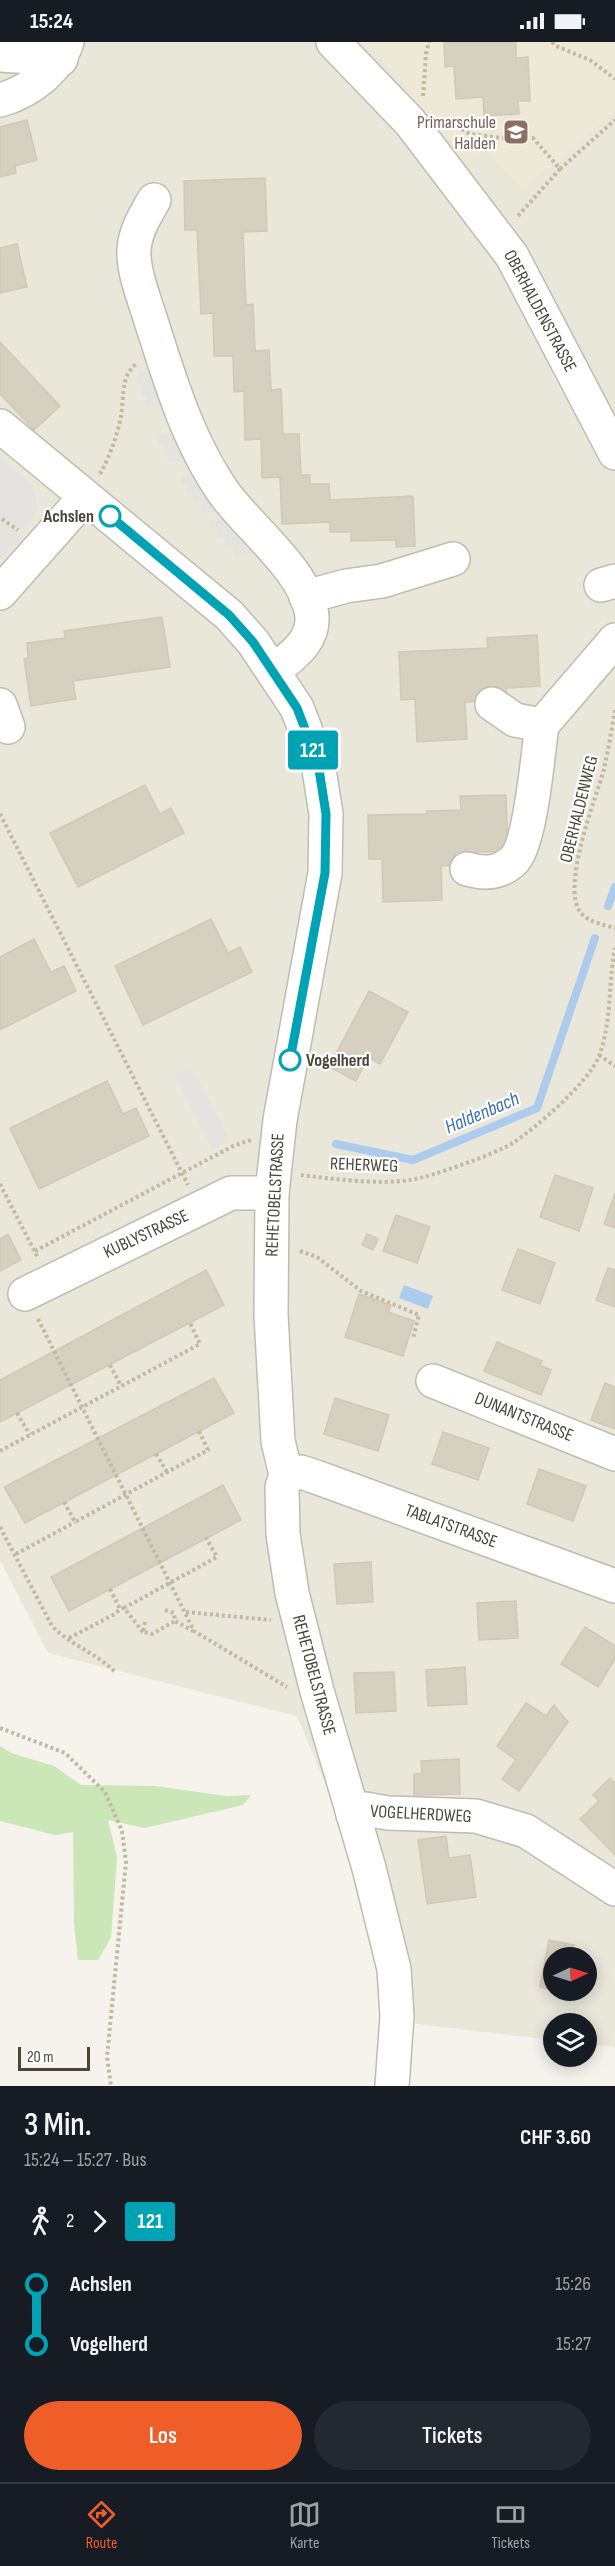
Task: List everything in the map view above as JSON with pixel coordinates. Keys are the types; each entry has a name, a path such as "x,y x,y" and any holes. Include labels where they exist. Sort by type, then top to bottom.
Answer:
{"street":[{"name":"OBERHALDENSTRASSE","path":"333,42 410,122 512,256 607,421 615,453"},
{"path":"0,56 64,50"},
{"path":"0,100 17,95 38,81 64,50"},
{"path":"154,200 140,225 134,251 141,288 159,348 203,460 225,494 284,561 306,597 312,619 306,643 274,671"},
{"name":"REHETOBELSTRASSE","path":"0,426 90,490 229,615 274,671 297,708 318,763 326,814 325,873 283,1097 272,1193 271,1315 278,1441 286,1475 282,1487 283,1530 292,1593 394,1969 397,2016 392,2086"},
{"path":"1,591 90,490"},
{"path":"306,597 346,586 403,576 453,560"},
{"path":"467,869 483,873 497,872 515,860 528,827 542,725 615,640"},
{"path":"492,704 515,720 542,725"},
{"name":"KUBLYSTRASSE","path":"37,1287 231,1193 272,1193"},
{"name":"DUNANTSTRASSE","path":"433,1381 615,1454"},
{"name":"TABLATSTRASSE","path":"286,1475 301,1472 321,1478 615,1586"},
{"name":"VOGELHERDWEG","path":"353,1815 365,1809 388,1813 476,1816 525,1831 615,1889"}],"path":[{"path":"422,102 429,42"},
{"path":"552,42 556,46 590,60 615,79"},
{"path":"424,95 429,101"},
{"path":"440,113 445,120 470,134 501,138 532,138 560,169"},
{"path":"513,222 560,169 615,120"},
{"path":"90,490 105,465 121,418 123,390 128,370 159,348"},
{"path":"2,519 20,531"},
{"name":"OBERHALDENWEG","path":"615,710 603,770 578,861 575,896 581,913 593,921 615,928"},
{"path":"0,814 200,1209"},
{"name":"REHERWEG","path":"299,1175 346,1180 410,1180 475,1160 512,1144 549,1114 589,1073 599,1055 610,1003 615,948"},
{"path":"599,1055 615,1066"},
{"path":"35,1251 233,1146 257,1138"},
{"path":"0,1185 35,1251 37,1287 82,1406 194,1631"},
{"path":"310,1253 361,1291 419,1315 412,1338"},
{"path":"0,1451 200,1344 190,1323"},
{"path":"110,1365 121,1386"},
{"path":"17,1413 30,1435"},
{"path":"16,1554 208,1450 199,1431"},
{"path":"156,1454 167,1472"},
{"path":"64,1502 75,1522"},
{"path":"0,1527 16,1554 44,1614 60,1635 69,1638 104,1660 116,1673"},
{"path":"69,1638 217,1557 206,1538"},
{"path":"110,1589 122,1608 143,1632 152,1634 175,1621"},
{"path":"165,1610 174,1613 175,1621"},
{"path":"185,1612 280,1620"},
{"path":"175,1621 294,1690"},
{"path":"143,1632 145,1622"},
{"path":"0,1728 65,1753 105,1792 122,1831 126,1862 107,2057 111,2086"}],"shaded area":[{"path":"0,42 615,42 615,2047 597,2045 597,2013 543,2013 543,2039 416,2024 383,1921 297,1716 48,1653 0,1560"},
{"name":"Primarschule Halden","path":"362,42 444,42 445,66 454,66 456,98 483,97 484,116 518,114 518,101 530,101 527,57 516,58 516,42 615,42 615,112 522,190 484,149 468,163 382,59"},
{"path":"137,372 157,372 169,407 146,407 146,397 143,397"},
{"path":"179,433 191,460 168,461 163,444 159,444 158,434"},
{"path":"0,457 28,482 35,493 37,506 35,515 24,531 10,520 8,526 22,536 0,559"},
{"path":"200,476 224,512 202,512 202,503 194,503 194,495 187,495 187,485 182,485 182,477"},
{"path":"211,519 230,519 260,552 234,555 233,546 225,546 225,537 218,537 217,528 210,528"},
{"path":"191,1067 230,1141 213,1150 175,1075"}],"green space":[{"path":"0,1746 11,1753 54,1766 81,1785 155,1786 227,1796 251,1795 243,1805 145,1828 108,1820 117,1857 111,1938 98,1960 78,1960 74,1924 73,1832 55,1835 0,1821"}],"water":[{"path":"404,1285 433,1296 428,1309 399,1298"}],"building":[{"path":"444,42 516,42 516,58 528,57 530,101 518,101 519,114 484,116 483,97 456,99 454,66 445,67"},
{"path":"27,120 37,160 15,166 16,173 0,177 0,127"},
{"path":"265,178 267,231 243,232 246,305 253,304 255,351 269,350 271,390 281,389 283,434 299,434 301,475 310,475 310,484 329,484 330,500 413,496 415,546 396,547 396,540 351,541 351,532 330,532 330,522 282,524 280,477 262,478 261,439 245,440 244,391 234,392 233,356 214,356 213,313 201,314 197,230 185,230 184,181"},
{"path":"17,244 27,287 0,293 0,248"},
{"path":"0,342 60,406 34,430 0,394"},
{"path":"162,617 170,667 73,681 76,699 31,706 24,659 28,658 27,643 65,638 64,631"},
{"path":"537,635 540,686 506,688 507,700 465,702 467,739 417,742 415,699 401,700 399,652 488,648 487,638"},
{"path":"145,785 160,814 171,808 184,833 78,887 50,833"},
{"path":"506,795 508,851 476,852 476,865 441,866 442,900 383,902 382,859 369,859 368,815 427,814 427,811 461,810 460,796"},
{"path":"211,919 228,953 240,947 252,972 143,1025 115,966"},
{"path":"34,939 51,972 64,966 76,991 0,1030 0,957"},
{"path":"369,991 408,1012 380,1064 368,1057 356,1081 329,1067"},
{"path":"107,1081 123,1114 136,1108 149,1136 39,1189 10,1128"},
{"path":"555,1175 593,1188 579,1231 540,1217"},
{"path":"615,1193 615,1228 604,1224"},
{"path":"396,1215 430,1227 417,1263 383,1251"},
{"path":"8,1234 21,1260 0,1271 0,1239"},
{"path":"367,1234 378,1239 373,1250 362,1245"},
{"path":"518,1249 555,1263 540,1304 502,1290"},
{"path":"608,1268 615,1270 615,1307 596,1300"},
{"path":"206,1270 224,1305 0,1422 0,1380"},
{"path":"359,1294 391,1305 388,1312 414,1321 403,1356 345,1337"},
{"path":"497,1342 542,1361 540,1365 551,1370 541,1395 484,1371"},
{"path":"214,1378 234,1413 25,1523 4,1487"},
{"path":"605,1383 615,1387 615,1429 591,1420"},
{"path":"335,1398 389,1415 378,1451 324,1434"},
{"path":"443,1432 489,1448 478,1480 432,1464"},
{"path":"539,1469 586,1486 573,1521 527,1504"},
{"path":"223,1485 241,1520 69,1611 51,1577"},
{"path":"371,1562 373,1602 337,1604 334,1564"},
{"path":"516,1601 518,1638 479,1640 477,1603"},
{"path":"585,1627 615,1646 615,1659 598,1687 561,1664"},
{"path":"465,1667 467,1704 428,1706 426,1670"},
{"path":"394,1672 396,1711 356,1713 354,1673"},
{"path":"526,1703 546,1716 554,1705 568,1722 519,1791 502,1779 516,1760 497,1746"},
{"path":"459,1759 460,1794 414,1795 414,1774 422,1774 421,1761"},
{"path":"610,1778 615,1783 615,1855 580,1819 599,1801 593,1795"},
{"path":"446,1836 449,1858 470,1855 476,1897 427,1904 418,1840"},
{"path":"549,1940 574,1945 574,1947 548,1947"},
{"path":"543,1971 543,1988 540,1987"}],"waterway":[{"name":"Haldenbach","path":"608,906 615,887"},
{"name":"Haldenbach","path":"336,1144 413,1160 537,1108 595,938"}],"bus line":[{"name":"121","path":"110,516 229,615 253,642 297,708 318,763 326,814 325,873 290,1060"}],"place":[{"name":"Primarschule Halden","path":"516,132"},
{"name":"Achslen","path":"110,516"},
{"name":"Vogelherd","path":"290,1060"}]}
